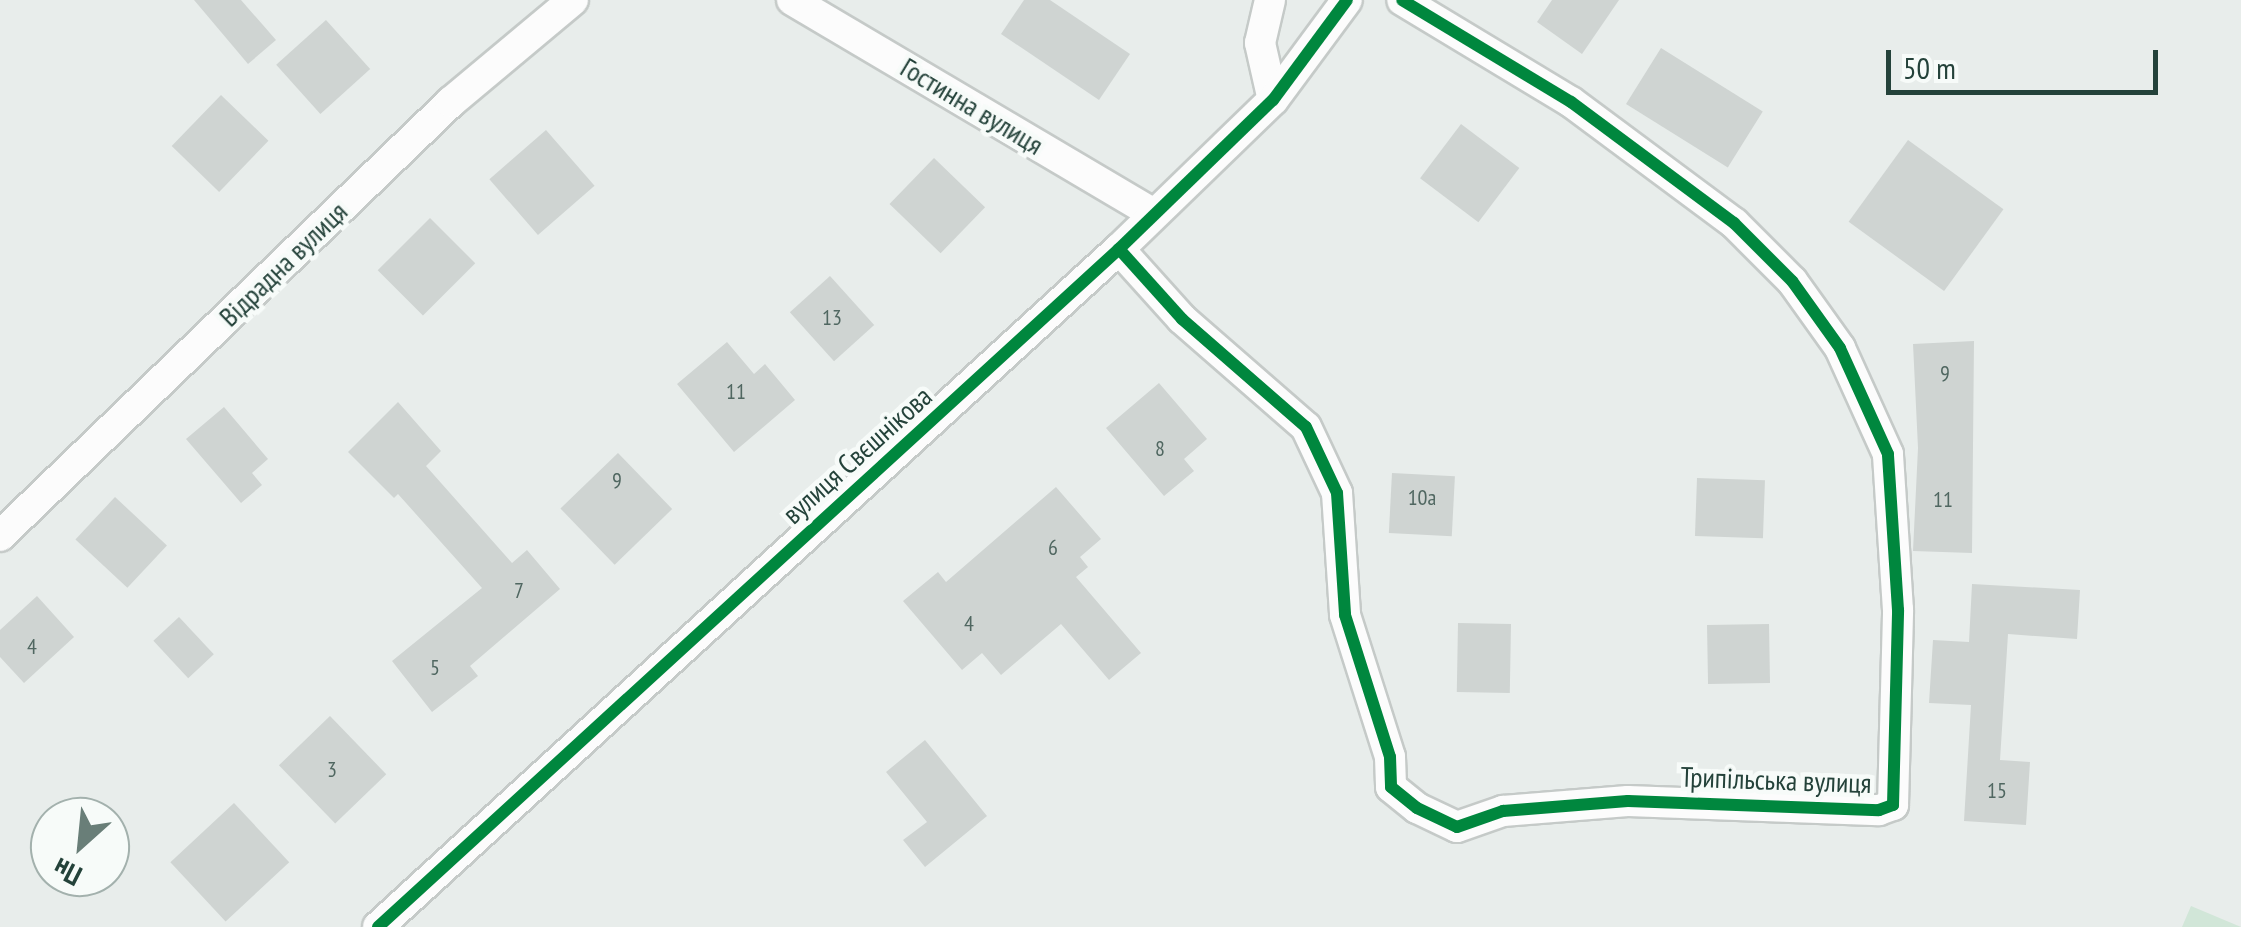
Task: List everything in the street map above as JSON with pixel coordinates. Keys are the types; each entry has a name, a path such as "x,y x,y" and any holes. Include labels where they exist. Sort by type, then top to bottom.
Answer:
{"street":[{"name":"Відрадна вулиця","path":"0,536 450,102 572,0"},
{"name":"Гостинна вулиця","path":"792,0 1151,212"},
{"path":"1270,0 1260,43 1273,100"},
{"name":"вулиця Свєшнікова","path":"378,927 1119,249 1151,212 1273,100 1346,0"},
{"name":"Трипільська вулиця","path":"1119,249 1182,319 1306,427 1337,493 1346,615 1390,757 1391,786 1417,808 1457,827 1504,811 1628,801 1879,810 1893,804 1898,610 1888,454 1840,348 1792,281 1734,224 1571,102 1402,0"}],"green space":[{"path":"2191,906 2241,927 2182,927"}],"building":[{"path":"194,0 241,0 276,40 248,64"},
{"path":"1024,0 1050,0 1130,54 1099,100 1001,34"},
{"path":"1552,0 1619,0 1582,54 1537,22"},
{"path":"326,20 370,69 320,114 276,65"},
{"path":"1661,48 1763,112 1728,168 1626,104"},
{"path":"221,95 268,141 219,192 172,146"},
{"path":"1461,124 1519,168 1478,222 1420,178"},
{"path":"546,130 595,186 538,235 489,179"},
{"path":"1908,140 2003,209 1944,291 1849,222"},
{"path":"934,158 985,207 941,253 890,204"},
{"path":"430,218 475,263 423,316 378,270"},
{"path":"830,276 874,325 834,361 790,312"},
{"path":"1974,341 1972,553 1913,551 1918,448 1913,344"},
{"path":"727,342 754,374 765,364 795,400 734,452 677,384"},
{"path":"1159,383 1207,439 1184,459 1194,471 1164,496 1106,428"},
{"path":"398,402 441,451 426,466 512,563 527,550 560,589 470,666 478,676 432,712 392,661 482,588 398,494 394,498 348,452"},
{"path":"224,407 268,459 252,473 262,485 241,503 186,439"},
{"path":"618,453 672,509 615,565 560,509"},
{"path":"1392,473 1455,476 1452,536 1389,533"},
{"path":"1697,478 1765,480 1763,538 1695,536"},
{"path":"1056,487 1101,539 1080,557 1088,567 1076,577 1141,653 1109,680 1061,624 1001,675 982,653 962,670 903,601 938,572 946,582"},
{"path":"115,497 167,545 127,588 75,539"},
{"path":"1972,584 2080,590 2077,639 2008,634 2000,760 2030,762 2026,825 1964,821 1971,705 1929,703 1933,640 1969,642"},
{"path":"37,596 74,637 24,683 0,657 0,630"},
{"path":"179,617 214,654 188,678 153,641"},
{"path":"1458,623 1511,624 1510,693 1457,692"},
{"path":"1769,624 1770,683 1708,684 1707,625"},
{"path":"330,716 386,774 335,824 279,765"},
{"path":"925,740 987,816 925,867 903,840 927,822 886,772"},
{"path":"234,803 289,862 226,922 170,862"}],"cycle path":[{"path":"378,927 1119,249 1273,100 1347,0"},
{"path":"1119,249 1182,319 1306,427 1337,493 1345,615 1390,757 1391,787 1417,808 1457,827 1503,811 1628,801 1879,810 1893,805 1898,610 1888,454 1840,348 1792,281 1734,223 1571,102 1402,0"}]}
